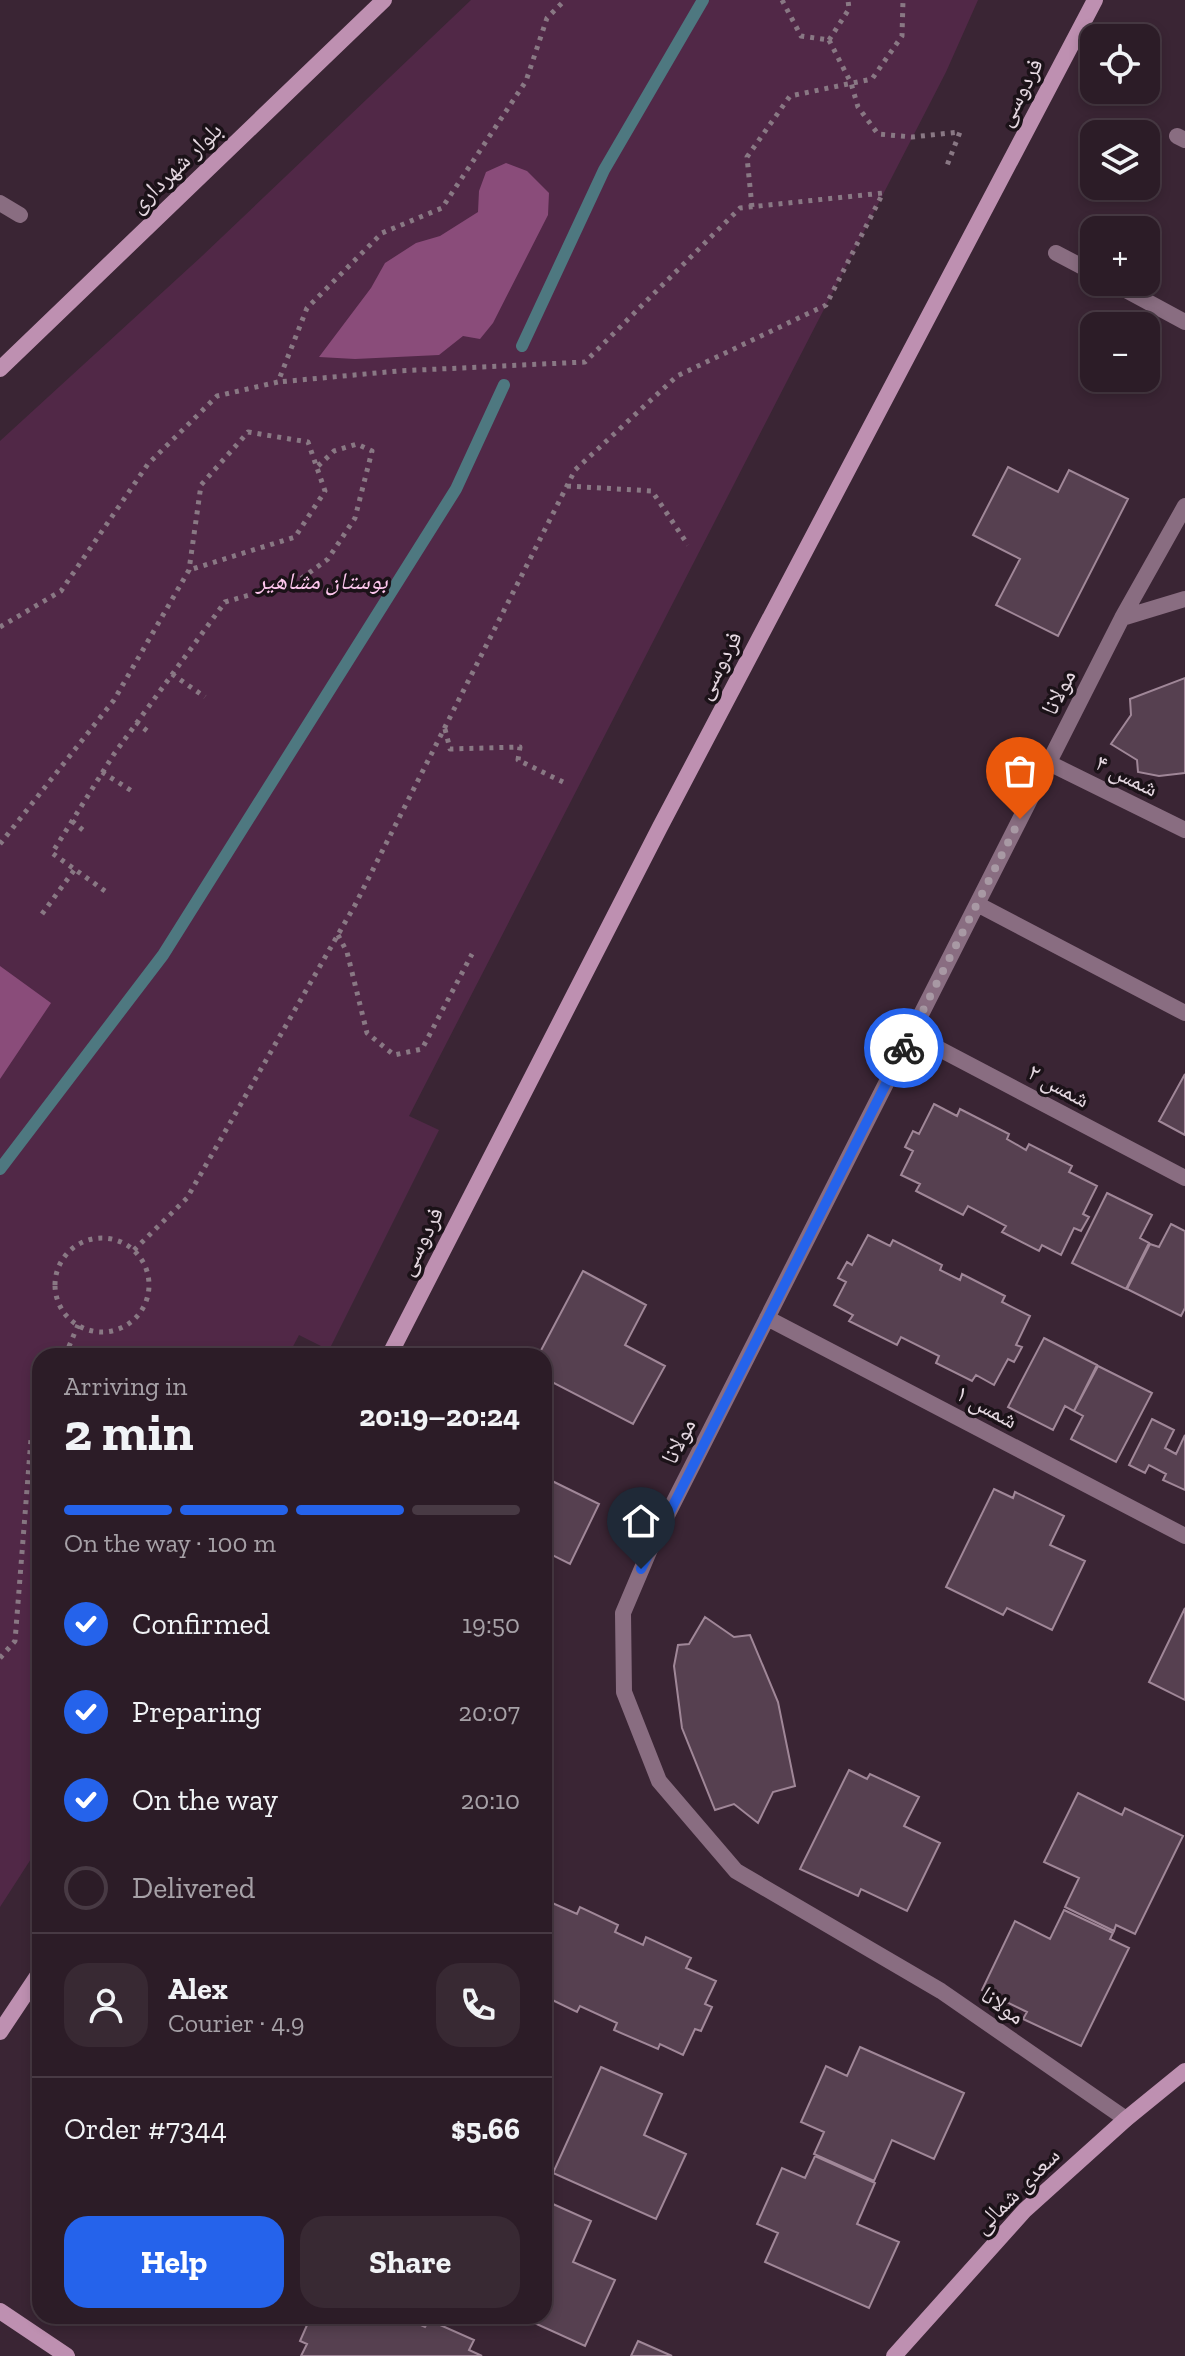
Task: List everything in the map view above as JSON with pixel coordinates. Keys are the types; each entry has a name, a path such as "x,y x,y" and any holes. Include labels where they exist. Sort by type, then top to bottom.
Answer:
{"main road":[{"name":"بلوار شهرداری","path":"0,369 384,0"},
{"name":"فردوسی","path":"393,1348 660,827 1095,0"},
{"path":"0,2032 32,1984"},
{"name":"سعدی شمالی","path":"894,2356 1025,2210 1126,2119 1185,2071"},
{"path":"0,2311 67,2356"}],"street":[{"path":"0,203 20,215"},
{"path":"1056,253 1080,266"},
{"path":"1137,296 1185,322"},
{"name":"مولانا","path":"1126,2119 941,1991 736,1871 659,1781 624,1692 623,1613 651,1547 1122,618 1185,506"},
{"path":"1122,618 1185,599"},
{"name":"شمس ۴","path":"1049,763 1185,830"},
{"path":"977,904 1185,1013"},
{"name":"شمس ۲","path":"911,1034 1185,1178"},
{"name":"شمس ۱","path":"767,1318 1185,1536"}],"path":[{"path":"278,382 307,308 382,233 442,208 526,81 547,18 565,0"},
{"path":"782,0 801,36 829,40"},
{"path":"829,40 849,9 848,0"},
{"path":"752,207 747,157 790,96 872,79 902,36 903,0"},
{"path":"829,40 851,83 858,107 878,134 912,137 960,132 946,168"},
{"path":"0,627 61,591 148,464 217,396 278,382 398,371 585,362 740,208 883,193 826,305 677,376 575,470 338,935 187,1198 134,1250"},
{"path":"0,844 114,700 189,570 201,485 248,432 308,442 325,491 295,537 189,570"},
{"path":"105,891 52,853 136,722 225,602 298,581 328,559 355,518 372,451 357,444 334,451 317,467"},
{"path":"567,486 652,491 688,545"},
{"path":"172,674 205,697"},
{"path":"136,722 151,734"},
{"path":"445,729 450,749 520,747 518,760 563,782"},
{"path":"102,772 135,793"},
{"path":"72,821 84,831"},
{"path":"42,914 75,869"},
{"path":"338,935 347,952 367,1033 394,1055 422,1049 472,954"},
{"path":"105,1238 134,1250 149,1276 149,1292 144,1307 123,1328 108,1332 92,1331 78,1325 66,1316 58,1302 55,1287 57,1271 64,1257 75,1246 105,1238"},
{"path":"68,1348 78,1325"},
{"path":"0,1658 15,1641 32,1437"}],"green space":[{"name":"بوستان مشاهیر","path":"471,0 978,0 946,72 409,1116 439,1130 330,1348 299,1335 292,1348 32,1348 32,1857 0,1907 0,441 201,257"}],"shaded area":[{"path":"506,163 527,171 549,193 548,215 493,323 480,339 463,336 439,355 355,359 319,357 371,288 385,263 416,243 440,236 478,212 479,191 486,172"},
{"path":"0,966 51,1003 0,1079"}],"building":[{"path":"1008,467 1058,492 1069,470 1128,499 1058,636 996,605 1020,559 973,535"},
{"path":"1185,678 1185,773 1159,776 1138,772 1137,760 1111,744 1131,715 1130,699"},
{"path":"1185,1074 1185,1135 1159,1121"},
{"path":"934,1104 957,1116 960,1109 1009,1134 1007,1139 1026,1150 1029,1144 1072,1166 1069,1172 1097,1186 1083,1214 1089,1217 1081,1231 1074,1228 1061,1255 1042,1245 1039,1251 1002,1232 1006,1226 968,1206 963,1215 916,1191 920,1184 901,1175 913,1151 905,1147 913,1131 919,1134"},
{"path":"1107,1193 1152,1215 1140,1238 1149,1243 1126,1289 1072,1263"},
{"path":"1171,1224 1185,1231 1185,1308 1181,1316 1127,1289 1150,1244 1159,1247"},
{"path":"868,1235 890,1246 893,1240 942,1265 940,1270 960,1280 962,1274 1005,1296 1002,1302 1030,1316 1016,1345 1022,1347 1014,1362 1008,1359 994,1385 976,1375 972,1381 936,1363 939,1356 901,1337 897,1345 849,1321 853,1315 834,1305 846,1282 838,1278 847,1262 852,1265"},
{"path":"583,1271 646,1305 625,1345 665,1366 633,1424 552,1382 552,1348 542,1348"},
{"path":"1044,1338 1097,1365 1074,1411 1065,1406 1053,1430 1008,1407"},
{"path":"1098,1366 1152,1393 1116,1462 1071,1439 1083,1416 1074,1411"},
{"path":"1152,1419 1174,1430 1165,1448 1176,1454 1185,1435 1185,1490 1163,1480 1166,1474 1149,1465 1145,1473 1129,1465"},
{"path":"552,1481 599,1504 570,1564 552,1555"},
{"path":"994,1489 1013,1498 1015,1492 1064,1516 1050,1545 1085,1561 1052,1630 1007,1608 1003,1615 946,1587"},
{"path":"1185,1608 1185,1700 1149,1682"},
{"path":"705,1617 734,1637 750,1635 778,1702 795,1786 773,1792 758,1823 734,1804 715,1810 682,1728 674,1666 678,1645 689,1644"},
{"path":"849,1770 867,1779 870,1774 919,1797 904,1826 940,1843 907,1911 861,1889 858,1896 800,1869"},
{"path":"1078,1793 1122,1815 1125,1808 1183,1836 1135,1934 1116,1925 1114,1931 1065,1907 1079,1878 1044,1862"},
{"path":"552,1903 577,1914 580,1907 618,1925 615,1932 643,1945 646,1937 691,1958 686,1968 716,1981 705,2004 712,2007 701,2031 695,2029 683,2055 660,2044 658,2049 614,2030 617,2023 580,2006 577,2012 552,2000"},
{"path":"1064,1910 1113,1933 1110,1939 1129,1948 1081,2046 1023,2019 1027,2012 982,1990 1015,1921 1050,1939"},
{"path":"860,2047 964,2093 934,2159 892,2140 874,2181 814,2154 824,2132 801,2122 826,2066 847,2076"},
{"path":"601,2067 662,2094 644,2135 686,2154 656,2219 553,2173"},
{"path":"815,2156 875,2183 857,2224 899,2242 869,2308 765,2262 778,2233 757,2224 782,2168 805,2178"},
{"path":"552,2204 591,2221 573,2262 615,2280 585,2346 537,2324 552,2324"},
{"path":"307,2324 418,2324 425,2327 427,2324 438,2324 474,2340 469,2350 482,2356 301,2356 307,2344 300,2341"},
{"path":"638,2341 672,2356 631,2356"}],"waterway":[{"path":"522,346 604,170 703,0"},
{"path":"0,1169 163,955 456,489 504,385"}],"way so far":[{"path":"904,1048 1020,819"}],"route":[{"path":"641,1569 904,1048"}]}
